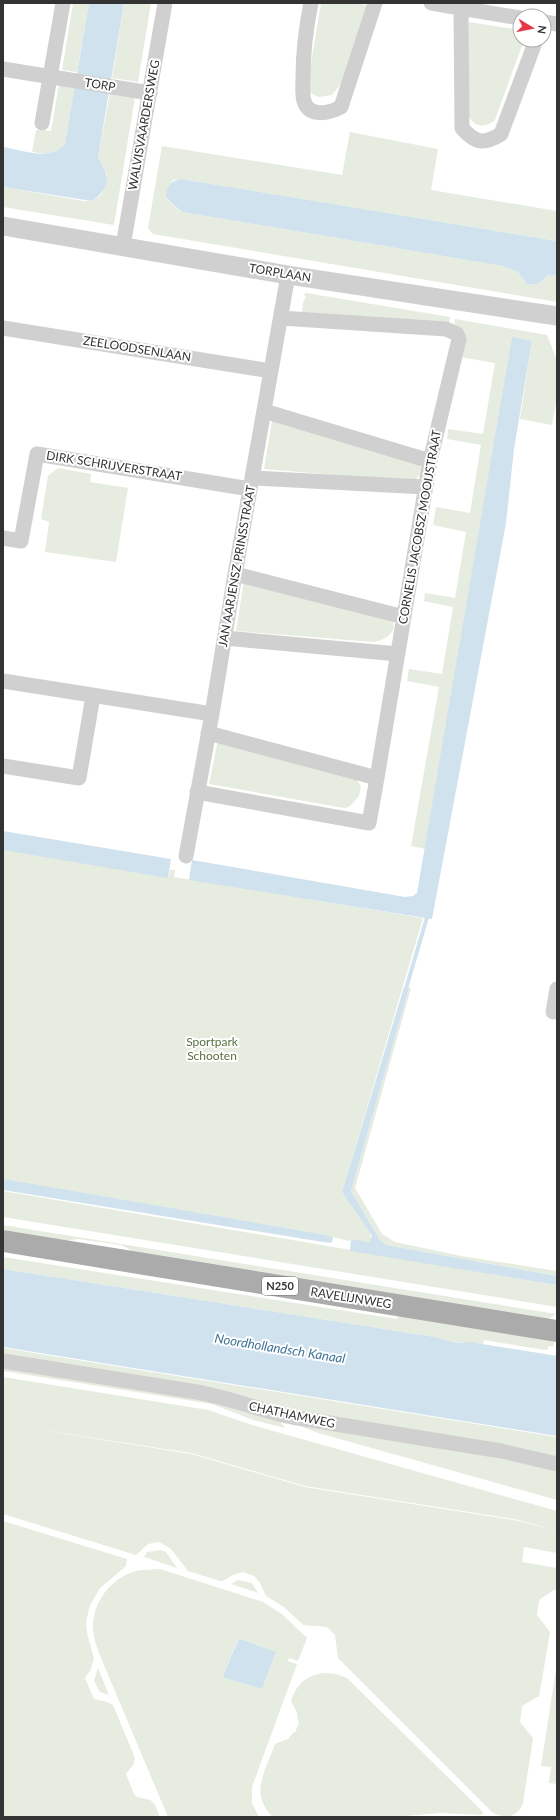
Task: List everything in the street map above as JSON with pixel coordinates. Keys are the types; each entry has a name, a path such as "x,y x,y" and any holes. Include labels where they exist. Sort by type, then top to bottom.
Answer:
{"main road":[{"name":"RAVELIJNWEG","path":"3,1241 557,1331"}],"street":[{"path":"42,123 62,3"},
{"name":"WALVISVAARDERSWEG","path":"123,246 165,3"},
{"path":"311,3 304,40 303,90 304,102 310,110 318,113 332,112 341,107 374,3"},
{"path":"431,3 512,17"},
{"path":"461,8 462,128 469,136 480,142 492,139 501,134 533,48"},
{"name":"TORP","path":"3,69 150,93"},
{"name":"TORPLAAN","path":"3,226 288,275 549,315"},
{"name":"JAN AARJENSZ PRINSSTRAAT","path":"186,856 288,275"},
{"name":"CORNELIS JACOBSZ MOOIJSTRAAT","path":"198,792 369,823 430,460 459,339 457,334 446,329 280,318"},
{"name":"ZEELOODSENLAAN","path":"3,328 271,371"},
{"path":"264,411 430,460"},
{"name":"DIRK SCHRIJVERSTRAAT","path":"3,538 21,541 37,454 251,483"},
{"path":"251,483 425,487"},
{"path":"235,574 404,617"},
{"path":"225,638 398,654"},
{"path":"3,681 212,714"},
{"path":"3,766 79,778 93,696"},
{"path":"208,734 377,778"},
{"path":"553,1012 557,989"},
{"name":"CHATHAMWEG","path":"3,1361 198,1392 223,1397 267,1412 501,1451 557,1464"}],"green space":[{"path":"73,3 89,3 77,72 62,70"},
{"path":"124,3 151,3 138,82 112,78"},
{"path":"321,3 356,3 366,5 367,7 341,84 332,95 318,97 309,92 308,81"},
{"path":"469,22 512,29 512,48 521,48 495,120 481,126 470,119 467,108"},
{"path":"59,84 75,87 65,144 58,151 46,154 32,152 36,130 51,131"},
{"path":"110,93 135,97 114,225 3,207 3,187 84,201 92,201 101,195 106,186 107,175 98,157"},
{"path":"350,132 438,149 431,190 557,211 557,241 181,179 173,180 167,191 167,199 182,212 503,266 518,272 527,284 539,283 548,275 557,276 557,302 153,234 148,228 162,146 342,175"},
{"path":"306,293 450,317 449,326 302,312 303,302 306,297 304,295"},
{"path":"455,319 547,335 557,360 557,398 552,425 520,419 532,341 512,338 426,849 411,846 439,687 407,681 409,669 442,674 453,607 424,601 425,593 455,598 466,532 433,525 436,507 470,513 481,445 447,439 448,429 483,434 495,363 460,357 454,327"},
{"path":"272,421 418,463 422,469 422,473 415,480 406,481 264,469"},
{"path":"58,468 91,474 90,482 128,488 116,562 45,552 49,522 41,519 48,476"},
{"path":"244,581 393,622 394,628 386,638 374,642 236,631"},
{"path":"218,740 355,778 361,786 359,796 349,807 344,808 209,784"},
{"name":"Sportpark Schooten","path":"3,849 169,876 170,870 175,870 174,877 423,918 342,1192 370,1233 371,1241 365,1242 351,1239 349,1241 326,1235 3,1180"},
{"path":"409,988 411,988 355,1188 382,1234 395,1242 461,1256 557,1271 557,1276 386,1245 380,1240 351,1191"},
{"path":"3,1191 557,1285 557,1307 3,1217"},
{"path":"3,1225 556,1314 547,1320 138,1254 121,1245 78,1239 61,1242 3,1233"},
{"path":"3,1257 397,1319 398,1315 555,1340 553,1347 549,1346 548,1349 545,1350 484,1340 483,1344 447,1341 441,1338 3,1269"},
{"path":"3,1348 557,1437 557,1458 299,1413 3,1355"},
{"path":"3,1367 212,1401 280,1421 285,1428 253,1420 212,1404 3,1371"},
{"path":"3,1377 208,1410 252,1425 557,1511 557,1531 519,1520 305,1486 191,1453 3,1424"},
{"path":"3,1424 191,1454 305,1487 519,1521 557,1531 557,1553 524,1547 522,1562 557,1568 556,1590 540,1599 537,1615 550,1632 539,1697 522,1706 520,1722 533,1738 521,1808 515,1814 510,1816 501,1816 492,1812 338,1658 335,1635 327,1627 303,1625 284,1607 266,1596 260,1583 254,1576 243,1572 220,1581 188,1571 171,1549 159,1542 148,1544 136,1555 3,1514"},
{"path":"300,1426 474,1453 557,1471 557,1500 318,1433"},
{"path":"3,1521 127,1559 126,1566 100,1588 90,1605 86,1622 87,1633 94,1659 90,1671 85,1678 94,1699 113,1705 135,1758 133,1765 126,1774 134,1794 137,1797 153,1802 160,1817 3,1817"},
{"path":"161,1550 166,1552 177,1568 144,1557 147,1552"},
{"path":"160,1569 263,1602 283,1615 307,1638 298,1661 289,1658 288,1661 297,1664 252,1787 252,1803 259,1817 168,1817 101,1658 94,1638 93,1626 96,1610 104,1594 115,1582 130,1573 141,1570","holes":["240,1638 276,1652 262,1689 225,1678 223,1676 238,1639"]},
{"path":"238,1580 252,1583 258,1593 231,1584"},
{"path":"557,1663 557,1784 549,1783 551,1767 541,1766"},
{"path":"98,1668 109,1695 100,1692 94,1681"},
{"path":"324,1673 336,1674 347,1678 483,1812 482,1815 440,1813 394,1817 272,1816 265,1807 260,1790 264,1772 275,1744 288,1739 294,1732 295,1733 299,1722 297,1713 291,1701 299,1685 312,1676"}],"water":[{"path":"89,3 124,3 98,157 105,170 107,181 106,186 99,196 92,201 3,187 3,147 45,154 59,149 65,144"},
{"path":"181,179 557,241 557,276 548,275 539,283 527,284 518,272 503,266 182,212 170,202 166,196 167,189 170,184"},
{"path":"512,337 532,341 514,449 506,523 432,919 189,880 192,860 405,897 413,896 417,893"},
{"path":"3,831 171,859 168,878 3,850"},
{"path":"404,987 409,988 351,1191 380,1240 386,1245 557,1276 557,1285 350,1251 351,1239 369,1242 372,1236 342,1192"},
{"path":"3,1179 333,1237 332,1242 329,1243 3,1190"},
{"name":"Noordhollandsch Kanaal","path":"3,1269 441,1338 451,1342 470,1342 557,1356 557,1436 3,1347"},
{"path":"239,1638 276,1652 262,1689 225,1678 223,1676"}],"waterway":[{"path":"405,992 428,914"}]}
